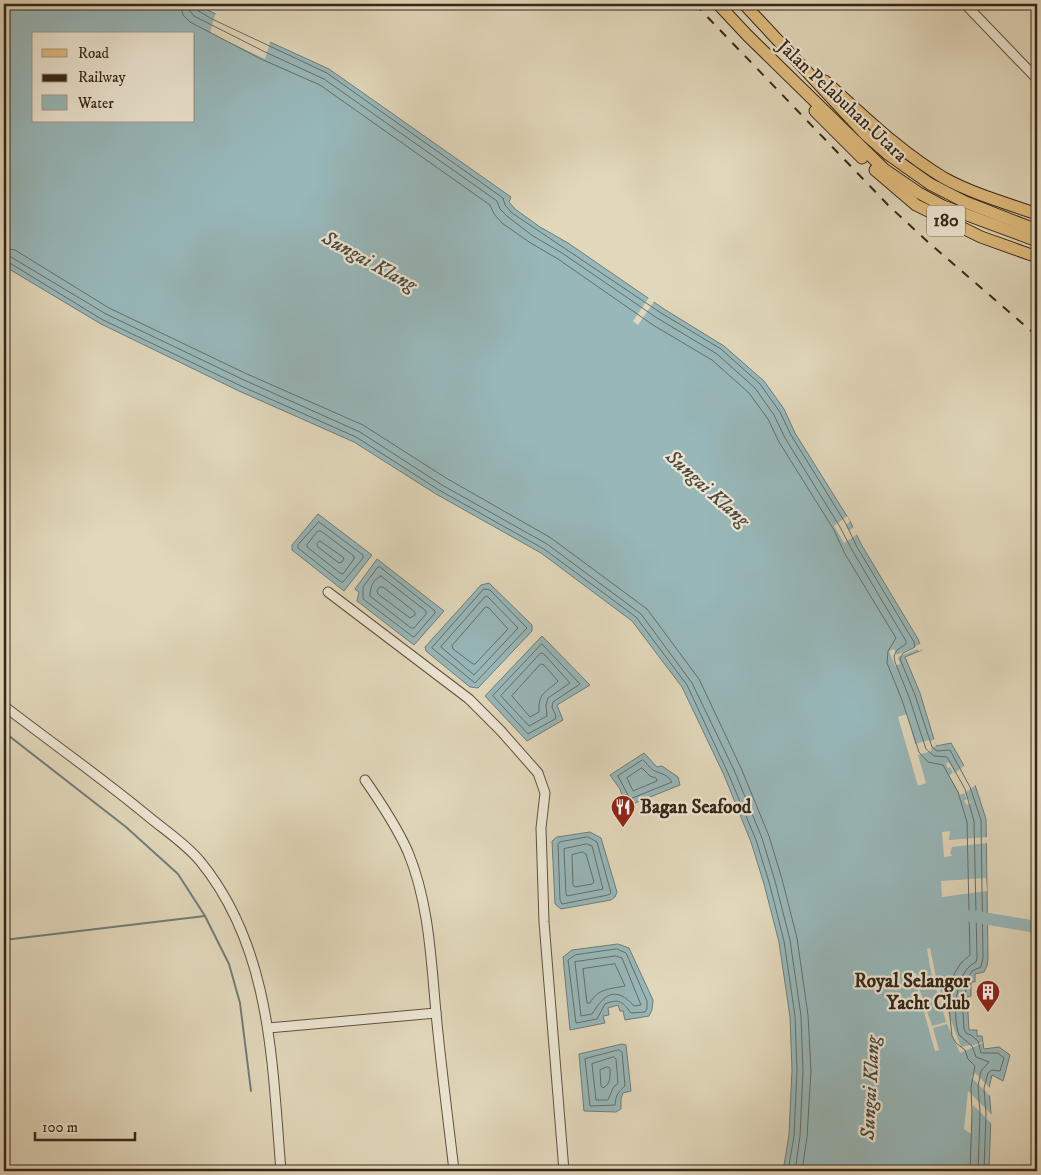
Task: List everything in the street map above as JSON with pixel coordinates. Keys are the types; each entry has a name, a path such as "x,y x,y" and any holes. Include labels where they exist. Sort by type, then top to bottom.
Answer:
{"main road":[{"name":"Jalan Pelabuhan Utara","path":"718,4 761,49 884,169 943,206 1037,241"},
{"name":"Jalan Pelabuhan Utara","path":"744,4 865,134 896,160 930,184 965,202 1035,229"},
{"name":"180","path":"779,40 896,144 944,177 970,190 1037,214"},
{"name":"180","path":"761,49 832,130 916,205 981,237 1037,257"}],"street":[{"path":"965,4 1037,80"},
{"path":"328,592 469,699 507,738 538,773 542,781 545,793 541,828 544,922 564,1171"},
{"path":"4,706 125,797 199,860 227,900 248,944 256,968 268,1028 281,1171"},
{"path":"365,780 390,819 407,852 422,900 432,957 436,1013 454,1171"},
{"path":"268,1028 436,1013"}],"water":[{"name":"Sungai Klang","path":"4,4 196,4 270,42 329,69 511,197 509,202 515,209 540,227 568,243 664,309 724,346 764,381 784,409 795,433 850,521 861,544 918,639 922,650 905,657 920,693 936,746 951,743 975,785 986,819 988,958 984,972 975,974 975,982 971,982 971,996 967,997 969,1030 977,1030 977,1036 982,1036 984,1049 999,1047 1010,1055 1003,1081 992,1075 989,1088 991,1114 989,1171 783,1171 789,1135 792,1070 790,1017 779,942 764,884 751,842 724,775 682,687 632,621 541,553 436,494 354,442 239,391 101,324 4,266"},
{"path":"318,514 372,555 344,591 292,550 292,545"},
{"path":"377,559 444,611 414,645 357,601 359,592 355,589"},
{"path":"489,583 532,625 532,631 478,688 470,687 426,651 425,647 481,585"},
{"path":"542,636 590,685 557,705 563,720 527,741 485,696"},
{"path":"644,753 657,767 662,766 678,777 680,785 630,805 625,804 620,789 610,775"},
{"path":"590,832 601,838 617,892 611,900 561,909 555,904 552,841 557,837"},
{"path":"618,944 629,948 653,1000 649,1016 625,1020 623,1011 620,1011 618,1005 608,1008 609,1015 603,1016 605,1023 570,1030 563,957 572,950"},
{"path":"622,1044 626,1045 631,1091 623,1093 621,1109 616,1112 584,1111 579,1054"}],"pier":[{"path":"217,13 272,40 265,59 210,33"},
{"path":"650,296 655,300 638,325 633,321"},
{"path":"847,516 850,521 846,526 849,531 855,526 859,533 844,543 834,526"},
{"path":"920,644 924,646 922,650 919,651 917,649 898,657 900,664 895,666 889,651 894,649 897,655"},
{"path":"907,714 915,744 929,740 930,742 935,739 936,746 931,748 931,751 918,755 926,783 918,786 898,717"},
{"path":"949,762 955,773 965,765 977,784 965,793 971,803 967,805 964,801 967,799 964,793 960,795 949,775 953,773 946,764"},
{"path":"950,831 949,840 988,837 988,843 952,847 950,853 952,856 944,857 942,832"},
{"path":"986,878 987,891 942,897 941,881"},
{"path":"930,948 937,982 961,1047 983,1042 960,1053 947,1024 933,1028 939,1050 935,1051 913,973 916,973 932,1026 946,1022 931,972 927,949"},
{"path":"975,1073 992,1090 993,1099 971,1077"},
{"path":"968,1091 993,1116 993,1125 973,1105 971,1134 964,1129"}],"waterway":[{"path":"4,732 126,827 178,874 205,916 229,964 240,1003 251,1091"},
{"path":"4,940 205,916"},
{"path":"971,916 1037,927"}],"railway":[{"path":"695,4 889,206 1037,336"}],"place":[{"name":"Bagan Seafood","path":"623,828"},
{"name":"Royal Selangor Yacht Club","path":"988,1013"}]}
